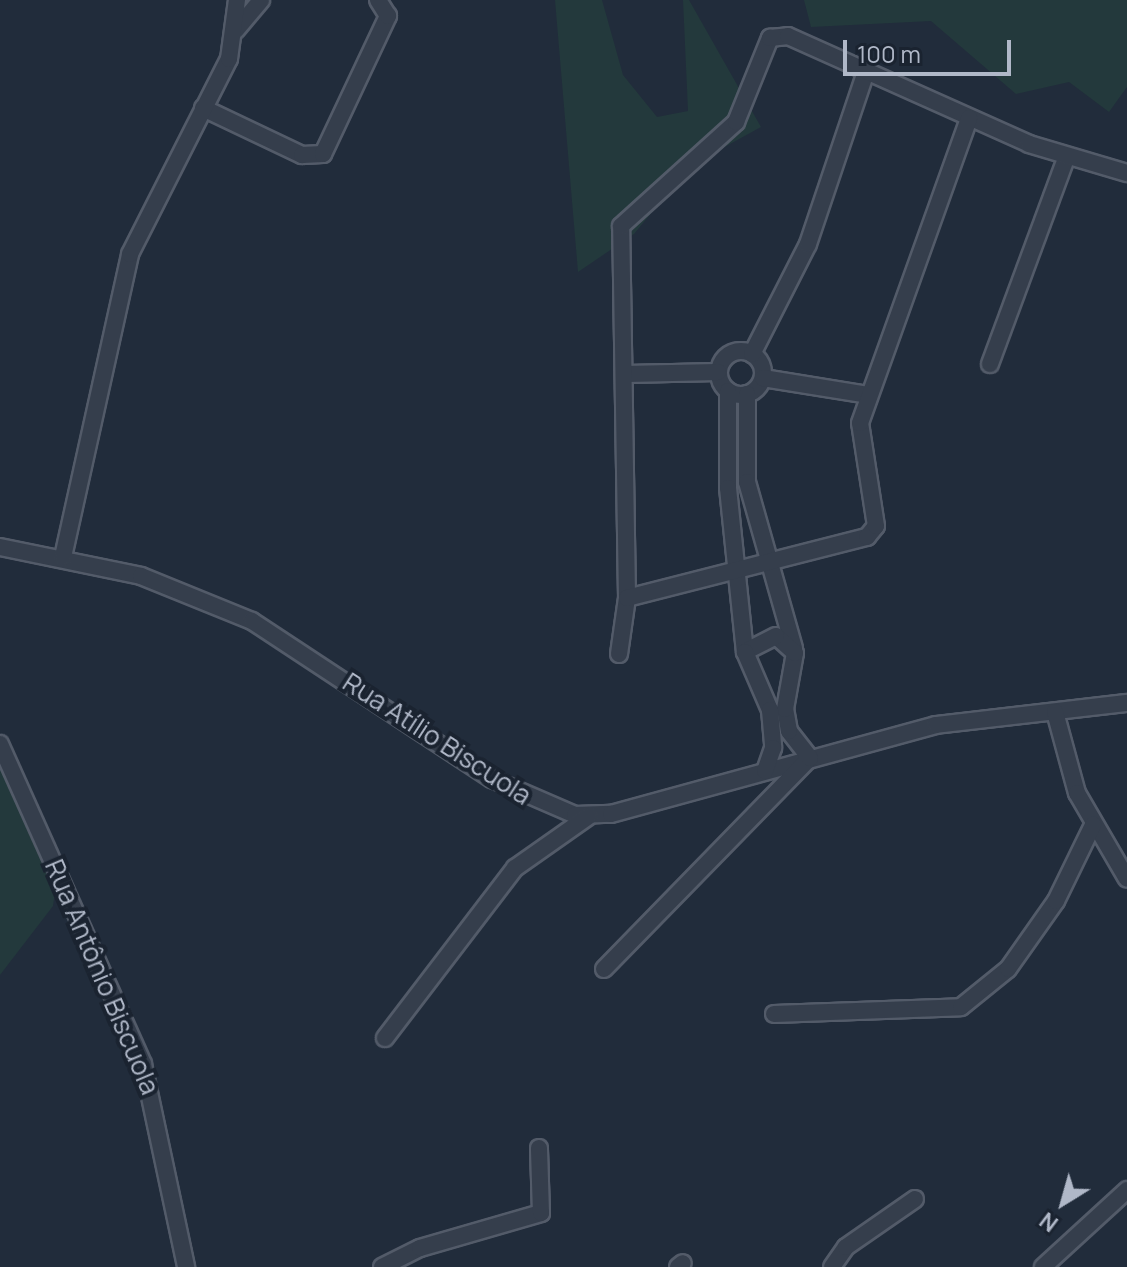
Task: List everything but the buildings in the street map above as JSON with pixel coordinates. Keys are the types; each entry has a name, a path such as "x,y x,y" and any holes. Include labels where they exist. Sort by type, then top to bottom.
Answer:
{"street":[{"path":"236,30 237,0"},
{"path":"63,557 130,254 203,108 236,30 261,0"},
{"path":"203,108 302,155 323,154 388,16 378,0"},
{"path":"619,654 627,598 626,374 621,226 633,210 736,122 770,38 788,36 1066,159 1127,173"},
{"path":"752,354 808,244 866,72"},
{"path":"627,598 867,537 876,526 879,511 861,451 868,395 969,118"},
{"path":"990,364 1066,159"},
{"path":"718,372 730,353 752,354"},
{"path":"752,354 763,378"},
{"path":"626,374 718,372"},
{"path":"718,372 728,391 737,570 745,652 770,710 773,748 765,771"},
{"path":"763,378 868,395"},
{"path":"604,969 810,758 789,731 785,709 795,653 747,482 747,394 763,378"},
{"path":"728,391 747,394"},
{"name":"Rua Atílio Biscuola","path":"0,547 63,557 151,580 252,621 492,779 537,804 589,816 936,725 1127,703"},
{"path":"745,652 776,636 795,653"},
{"path":"1055,712 1093,825 1127,879"},
{"name":"Rua Antônio Biscuola","path":"0,744 143,1064 186,1267"},
{"path":"385,1038 515,868 589,816"},
{"path":"774,1014 961,1007 1008,969 1056,901 1093,825"},
{"path":"382,1267 420,1248 536,1215 544,1206 539,1148"},
{"path":"1043,1267 1127,1190"},
{"path":"832,1267 846,1247 915,1199"},
{"path":"1057,1267 1127,1201"}],"green space":[{"path":"555,0 602,0 623,75 657,117 688,111 683,0 689,0 761,127 690,166 634,234 578,272"},
{"path":"804,0 1127,0 1127,87 1109,112 1069,82 1016,94 931,21 811,27"},
{"path":"0,763 60,853 53,906 0,975"}]}
